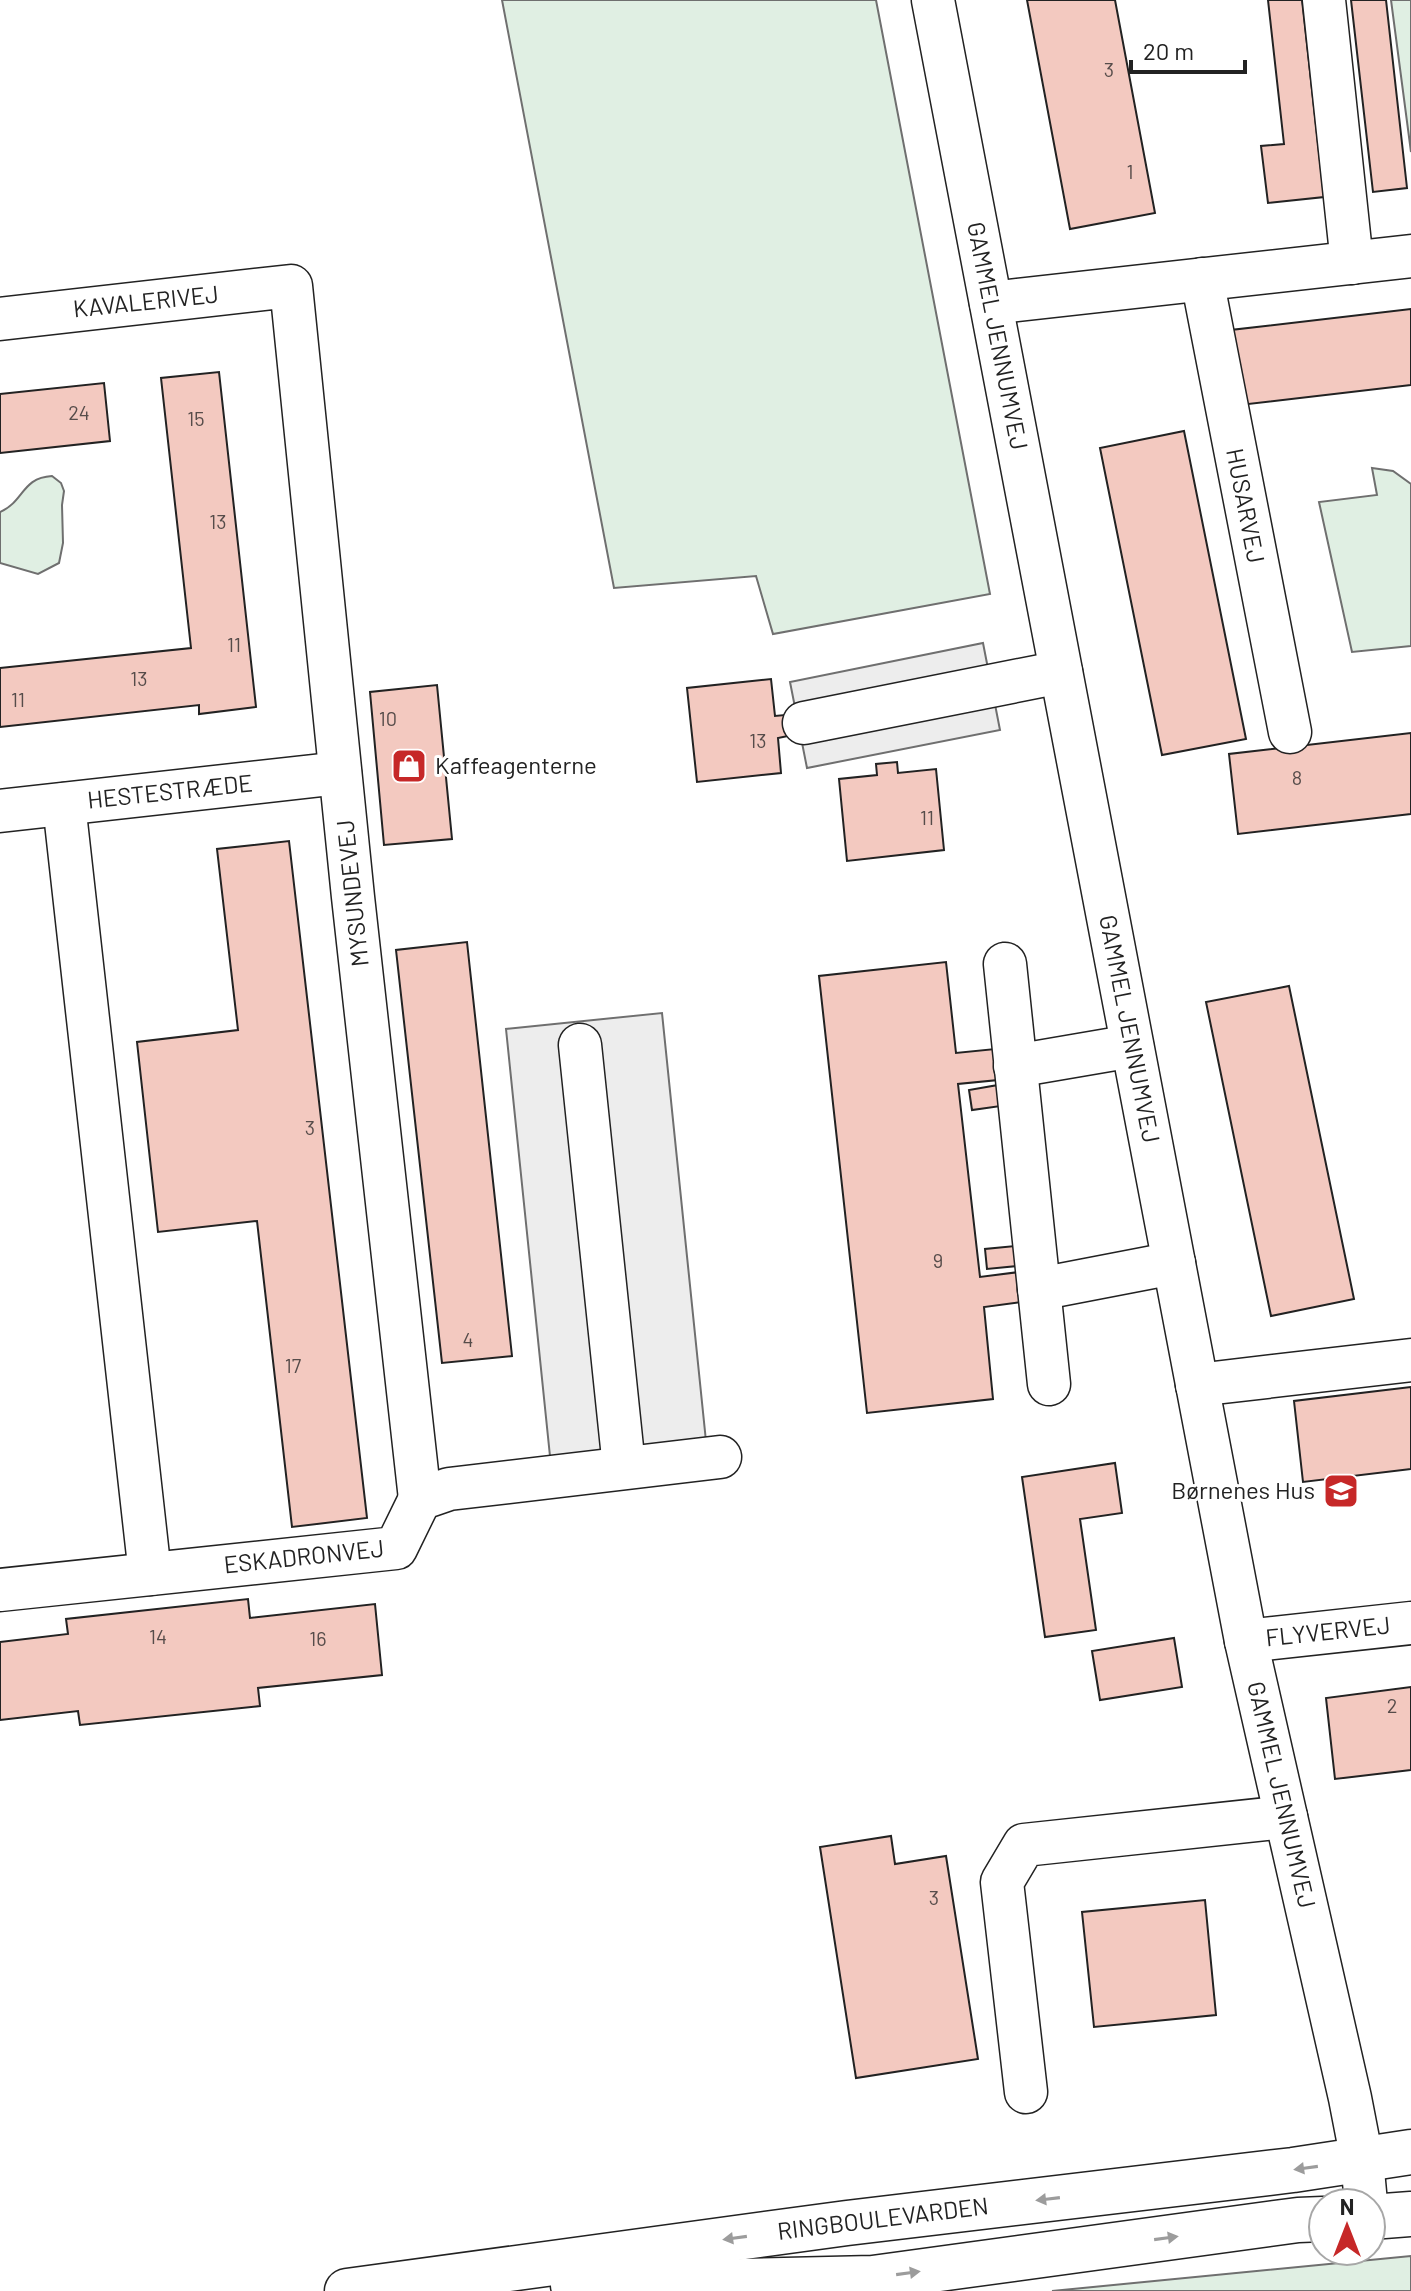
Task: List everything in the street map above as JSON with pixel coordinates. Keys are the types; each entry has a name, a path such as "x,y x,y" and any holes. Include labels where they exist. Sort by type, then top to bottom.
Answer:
{"main road":[{"name":"RINGBOULEVARDEN","path":"347,2291 847,2223 1411,2152"},
{"path":"1387,2216 1411,2214"},
{"name":"RINGBOULEVARDEN","path":"354,2290 873,2278 1307,2220"}],"street":[{"name":"GAMMEL JENNUMVEJ","path":"933,0 1246,1641 1362,2160 1365,2187"},
{"path":"1324,0 1352,263"},
{"path":"991,303 1411,256"},
{"name":"HUSARVEJ","path":"1202,279 1290,732"},
{"name":"KAVALERIVEJ","path":"0,319 291,286"},
{"name":"MYSUNDEVEJ","path":"291,286 340,773 420,1499"},
{"path":"804,723 1061,672"},
{"name":"HESTESTRÆDE","path":"0,811 340,773"},
{"path":"64,804 150,1574"},
{"path":"1005,964 1049,1384"},
{"path":"580,1045 624,1467"},
{"path":"1015,1066 1132,1046"},
{"path":"1039,1289 1174,1263"},
{"path":"1197,1385 1411,1360"},
{"path":"420,1499 449,1489 720,1457"},
{"name":"ESKADRONVEJ","path":"0,1590 396,1548 420,1499"},
{"name":"FLYVERVEJ","path":"1246,1641 1411,1623"},
{"path":"1026,2092 1002,1882 1024,1845 1286,1817"}],"green space":[{"path":"502,0 876,0 990,594 773,634 756,576 614,588"},
{"path":"1391,0 1411,0 1411,152"},
{"path":"1372,468 1393,471 1411,484 1411,646 1352,652 1319,502 1377,495"},
{"path":"52,476 61,483 64,491 63,543 59,563 38,574 0,563 0,512 34,481"},
{"path":"1411,2256 1411,2291 1052,2291 1307,2266 1387,2267 1387,2258"}],"shaded area":[{"path":"983,643 1000,730 807,768 790,682"},
{"path":"662,1013 707,1451 551,1466 506,1029"}],"building":[{"path":"1027,0 1115,0 1155,213 1070,229"},
{"path":"1268,0 1302,0 1324,197 1268,203 1261,146 1284,144"},
{"path":"1351,0 1386,0 1407,188 1373,192"},
{"path":"1411,309 1411,385 1240,405 1231,330"},
{"path":"219,372 256,707 199,714 199,705 0,727 0,668 191,648 161,378"},
{"path":"104,383 110,441 0,453 0,394"},
{"path":"1184,431 1246,739 1162,755 1100,448"},
{"path":"771,679 775,716 785,715 788,736 778,738 781,773 697,782 687,688"},
{"path":"437,685 452,839 384,845 370,692"},
{"path":"1411,733 1411,814 1238,834 1229,754"},
{"path":"897,762 898,773 936,769 944,850 847,861 839,779 877,775 876,764"},
{"path":"289,841 367,1518 292,1527 257,1221 158,1232 137,1042 238,1030 217,849"},
{"path":"467,942 512,1356 442,1363 396,950"},
{"path":"946,962 956,1053 995,1049 998,1080 958,1084 980,1277 1019,1272 1022,1302 984,1307 993,1399 867,1413 819,976"},
{"path":"1289,986 1354,1299 1271,1316 1206,1002"},
{"path":"998,1085 1001,1106 972,1110 969,1090"},
{"path":"1015,1246 1017,1266 987,1269 985,1249"},
{"path":"1411,1387 1411,1469 1303,1482 1294,1401"},
{"path":"1115,1463 1122,1513 1080,1519 1096,1630 1045,1637 1022,1477"},
{"path":"248,1599 250,1618 375,1604 382,1675 258,1688 260,1706 80,1725 78,1711 0,1720 0,1642 68,1634 66,1619"},
{"path":"1174,1638 1182,1687 1100,1700 1092,1651"},
{"path":"1411,1687 1411,1770 1335,1779 1326,1698"},
{"path":"891,1836 895,1864 946,1856 978,2059 856,2078 820,1847"},
{"path":"1205,1900 1216,2015 1094,2027 1082,1912"}],"place":[{"name":"Kaffeagenterne","path":"409,766"},
{"name":"Børnenes Hus","path":"1341,1491"}]}
